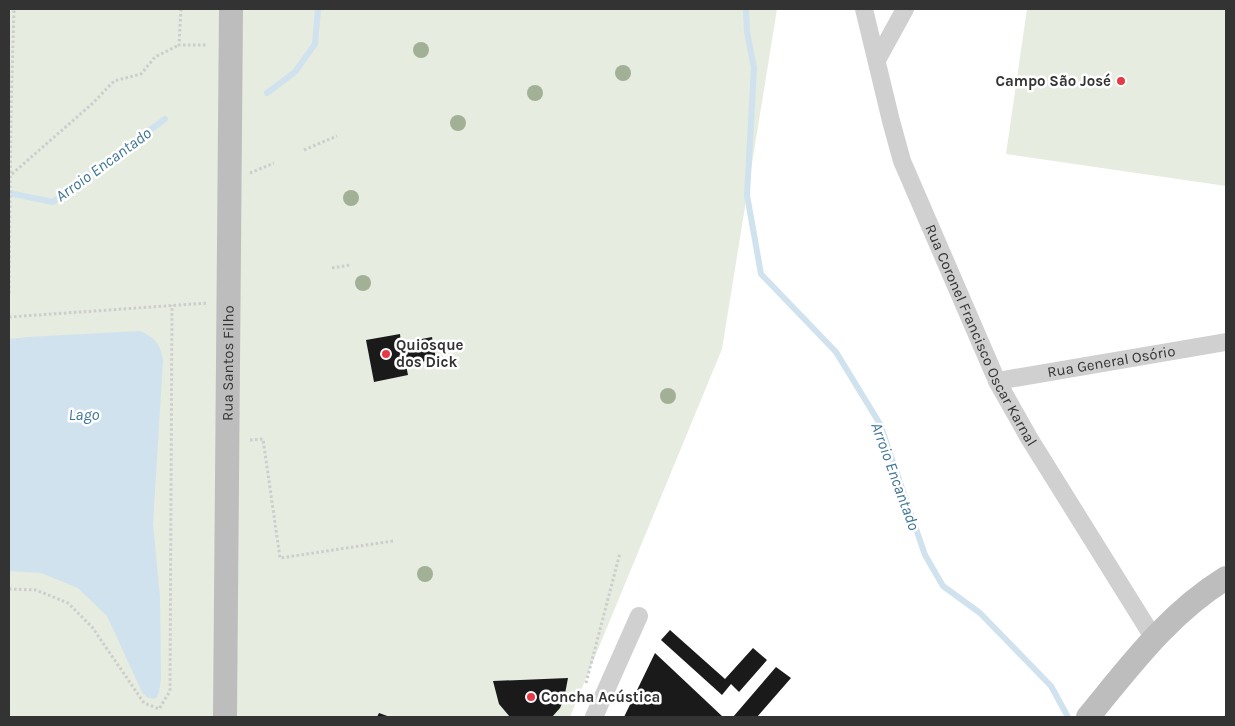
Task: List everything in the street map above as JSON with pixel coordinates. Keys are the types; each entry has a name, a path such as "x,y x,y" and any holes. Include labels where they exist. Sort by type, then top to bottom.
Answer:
{"street":[{"name":"Rua Santos Filho","path":"225,717 231,9"},
{"name":"Rua Coronel Francisco Oscar Karnal","path":"864,9 902,161 997,381 1029,438 1153,637"},
{"path":"877,60 905,9"},
{"name":"Rua General Osório","path":"997,381 1226,342"},
{"path":"1088,717 1153,637 1180,611 1206,590 1226,578"},
{"path":"594,717 639,616"}],"path":[{"path":"9,293 14,9"},
{"path":"180,45 181,9"},
{"path":"11,175 93,103 114,81 141,74 155,57 180,45 231,45"},
{"path":"304,150 337,136"},
{"path":"332,268 350,265"},
{"path":"9,317 229,302"},
{"path":"9,589 36,590 68,603 92,627 144,703 159,708 170,691 172,305"},
{"path":"263,439 280,558 393,541"},
{"path":"584,688 620,554"}],"shaded area":[{"path":"9,9 777,9 722,349 570,717 9,717"},
{"name":"Campo São José","path":"1027,9 1226,9 1226,186 1006,154"}],"water":[{"name":"Lago","path":"140,331 150,336 156,342 163,360 153,524 160,597 161,678 159,692 154,699 147,697 142,692 107,616 78,588 41,573 9,571 9,339"}],"building":[{"name":"Quiosque dos Dick","path":"400,334 401,343 432,337 436,359 406,365 408,375 374,382 366,340"},
{"path":"670,630 725,679 753,648 767,660 739,692 731,684 722,695 661,640"},
{"path":"655,653 723,717 624,717"},
{"path":"776,667 791,678 757,717 733,717"},
{"name":"Concha Acústica","path":"568,678 564,699 560,708 552,717 510,717 499,704 493,681"},
{"path":"379,713 390,717 377,717"}],"waterway":[{"name":"Arroio Encantado","path":"267,93 295,72 315,44 318,9"},
{"name":"Arroio Encantado","path":"746,9 747,32 754,68 747,195 761,274 836,352 880,424 925,555 943,586 980,613 1051,686 1068,717"},
{"name":"Arroio Encantado","path":"9,193 53,202 165,119"}],"place":[{"name":"Campo São José","path":"1121,81"},
{"name":"Quiosque dos Dick","path":"386,354"},
{"name":"Concha Acústica","path":"531,697"}]}
